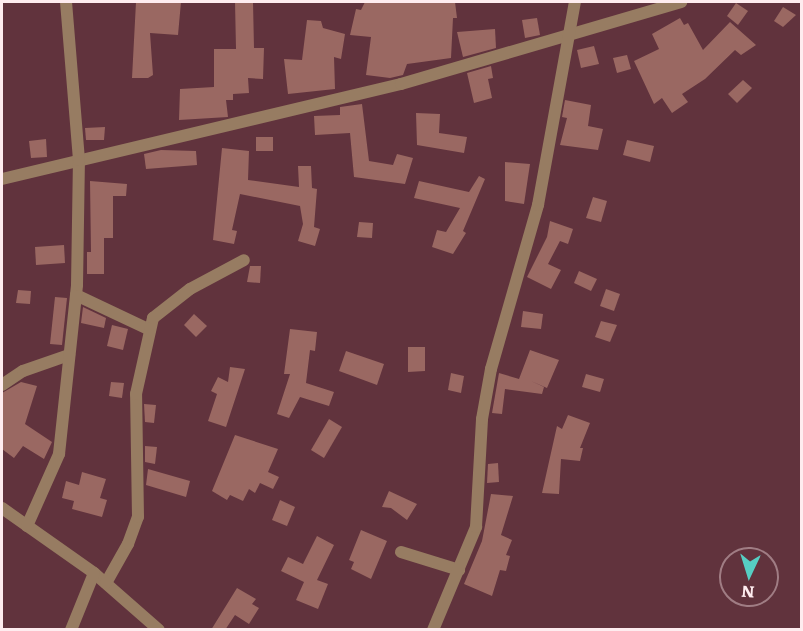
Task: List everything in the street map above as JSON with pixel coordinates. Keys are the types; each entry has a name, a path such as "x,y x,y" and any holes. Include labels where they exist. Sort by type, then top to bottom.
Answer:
{"street":[{"path":"27,526 59,454 76,295 79,160 66,2"},
{"path":"433,630 459,570 479,512 482,419 490,369 538,205 574,2"},
{"path":"2,179 401,84 681,2"},
{"path":"106,583 128,544 138,517 136,394 148,329 160,310 244,260"},
{"path":"76,295 148,329"},
{"path":"2,385 23,371 69,355"},
{"path":"2,508 94,573 159,630"},
{"path":"401,552 459,570"},
{"path":"71,630 94,573"}],"building":[{"path":"136,2 181,2 178,35 150,33 153,75 148,78 132,78"},
{"path":"235,2 253,2 254,48 264,48 263,79 248,78 249,93 233,94 233,100 226,100 228,117 179,120 180,89 214,87 214,49 236,49"},
{"path":"365,2 455,2 457,18 453,18 451,58 407,64 403,75 390,78 366,75 371,37 350,35 356,9 361,10"},
{"path":"736,3 748,11 738,25 727,16"},
{"path":"783,7 796,15 783,27 774,21"},
{"path":"537,18 540,35 525,38 522,20"},
{"path":"680,18 684,25 688,23 703,50 730,22 756,45 741,55 735,50 705,79 682,94 688,102 672,113 662,98 654,104 634,61 659,49 652,34"},
{"path":"307,20 321,21 323,28 345,34 341,59 334,57 335,89 288,94 284,59 302,60"},
{"path":"495,29 496,48 463,57 457,32"},
{"path":"594,46 599,64 581,68 577,50"},
{"path":"627,55 631,69 617,73 613,58"},
{"path":"491,66 493,78 488,79 492,98 474,103 467,73"},
{"path":"743,80 752,88 737,103 728,94"},
{"path":"565,100 591,105 588,126 603,129 598,150 560,145 567,118 562,117"},
{"path":"362,104 369,161 393,165 397,154 413,158 405,184 354,177 350,133 315,135 314,116 340,115 340,107"},
{"path":"416,113 440,114 439,133 467,137 464,153 417,145"},
{"path":"105,127 104,140 86,140 85,128"},
{"path":"256,137 273,137 273,151 256,151"},
{"path":"46,139 47,157 31,158 29,141"},
{"path":"627,140 654,146 650,162 623,155"},
{"path":"222,148 249,151 248,180 299,187 298,166 311,166 312,188 317,189 314,227 320,229 315,246 298,241 303,224 300,206 240,194 232,230 237,231 234,244 213,240"},
{"path":"161,150 196,151 197,165 146,169 144,154"},
{"path":"505,162 530,164 524,204 505,201"},
{"path":"479,176 485,179 463,231 466,233 453,254 432,247 437,230 446,232 460,208 414,198 419,181 469,192"},
{"path":"90,181 127,184 126,196 113,196 113,238 104,238 104,274 87,274 87,252 91,252"},
{"path":"593,197 607,201 601,222 586,218"},
{"path":"550,221 573,229 568,244 560,241 548,264 561,270 551,289 527,277 547,237"},
{"path":"359,222 373,223 372,238 357,237"},
{"path":"64,245 65,263 36,265 35,247"},
{"path":"250,266 261,266 260,283 247,282"},
{"path":"579,271 597,279 591,291 574,283"},
{"path":"606,289 620,294 614,311 600,306"},
{"path":"18,290 31,291 30,304 16,303"},
{"path":"55,297 67,298 62,345 50,344"},
{"path":"83,307 106,318 104,328 81,323"},
{"path":"523,311 543,314 541,329 521,327"},
{"path":"194,314 207,326 196,337 184,325"},
{"path":"601,321 617,325 610,342 595,337"},
{"path":"112,325 128,329 123,350 107,346"},
{"path":"290,329 317,332 315,351 310,350 306,383 334,392 329,406 300,397 289,418 277,414 290,374 284,374"},
{"path":"408,347 425,347 425,371 408,372"},
{"path":"530,350 559,360 547,388 531,381 544,387 542,394 505,389 502,414 492,413 499,373 519,379"},
{"path":"346,351 384,364 377,385 339,371"},
{"path":"230,367 245,369 226,427 208,421 217,394 211,391 218,377 228,382"},
{"path":"451,373 464,376 461,393 448,390"},
{"path":"586,374 604,379 600,392 582,387"},
{"path":"21,382 37,386 25,424 52,442 44,459 23,446 14,458 2,449 2,393"},
{"path":"111,382 124,383 122,398 109,396"},
{"path":"144,404 156,405 154,423 145,422"},
{"path":"568,415 590,423 580,448 583,448 580,461 561,459 559,494 542,493 557,426 562,429"},
{"path":"329,419 342,427 324,458 311,450"},
{"path":"235,435 278,449 268,472 279,477 273,489 260,483 255,493 249,489 243,501 230,495 227,500 212,491"},
{"path":"145,446 157,447 155,464 145,462"},
{"path":"498,463 499,482 487,483 488,464"},
{"path":"148,469 190,481 186,497 146,485"},
{"path":"82,472 106,479 100,498 107,500 102,517 72,509 74,501 62,498 66,481 79,485"},
{"path":"389,491 417,504 407,520 391,508 382,507"},
{"path":"491,494 513,496 501,535 512,540 506,555 510,556 506,571 500,570 492,596 464,584 482,541"},
{"path":"280,500 295,507 287,526 272,520"},
{"path":"361,530 387,541 371,579 351,569 354,562 349,560"},
{"path":"317,536 334,545 317,580 328,584 318,609 296,600 304,582 281,571 288,557 303,564"},
{"path":"237,588 256,599 252,604 259,608 249,624 235,615 225,630 211,630"}]}
